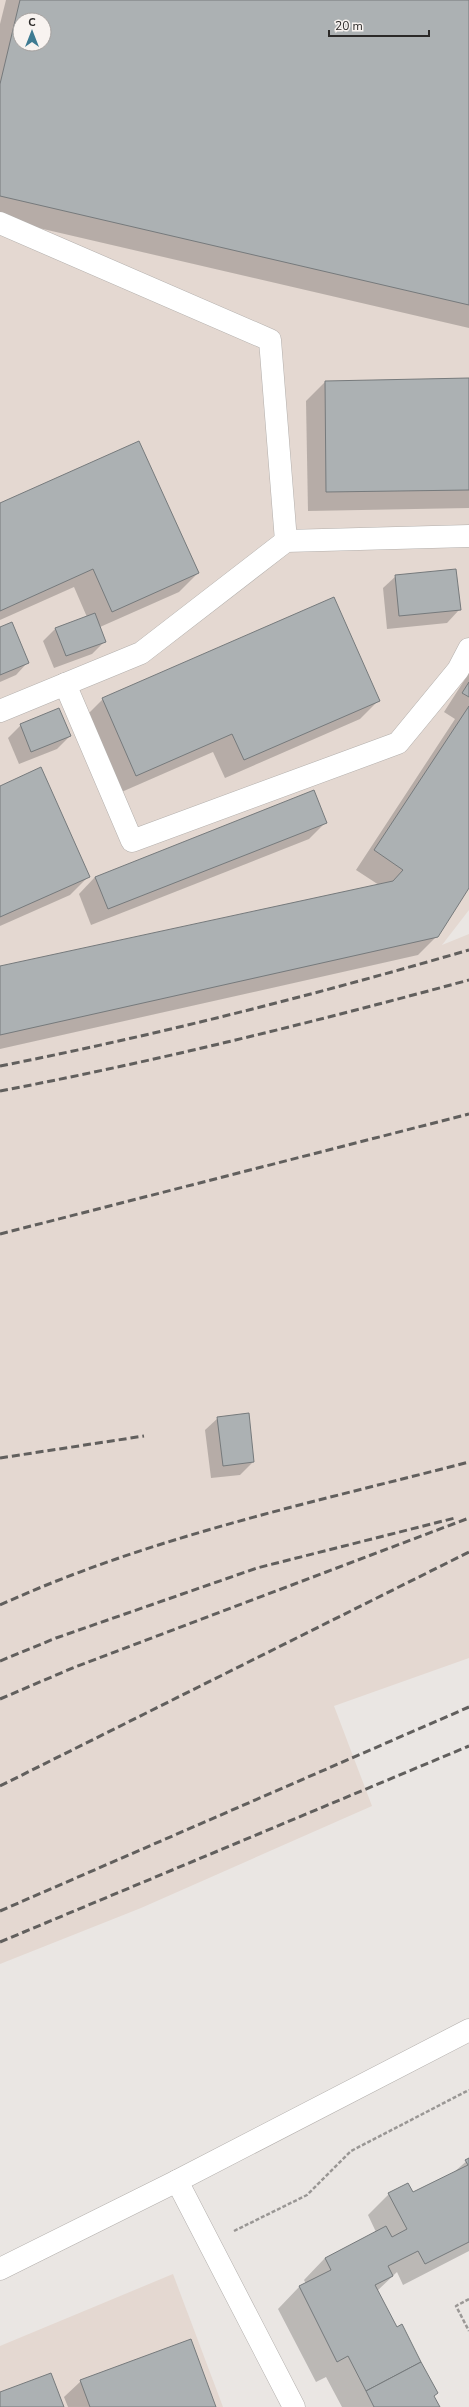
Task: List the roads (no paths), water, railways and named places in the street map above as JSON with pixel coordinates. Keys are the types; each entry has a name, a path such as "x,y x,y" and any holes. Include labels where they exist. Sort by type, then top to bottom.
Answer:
{"lane":[{"path":"0,223 270,340 286,541"},
{"path":"0,711 141,653 286,541 469,536"},
{"path":"65,684 132,841 398,743 458,670 469,649"},
{"path":"0,2269 177,2181 469,2030"},
{"path":"177,2181 294,2407"}],"railway":[{"path":"0,1066 177,1028 353,983 469,950"},
{"path":"0,1091 177,1054 353,1011 469,980"},
{"path":"0,1234 469,1114"},
{"path":"0,1458 144,1436"},
{"path":"0,1605 56,1581 114,1560 231,1523 469,1462"},
{"path":"0,1661 56,1638 257,1568 455,1518"},
{"path":"0,1699 75,1667 469,1518"},
{"path":"0,1786 469,1552"},
{"path":"0,1911 469,1707"},
{"path":"0,1942 469,1746"}]}
